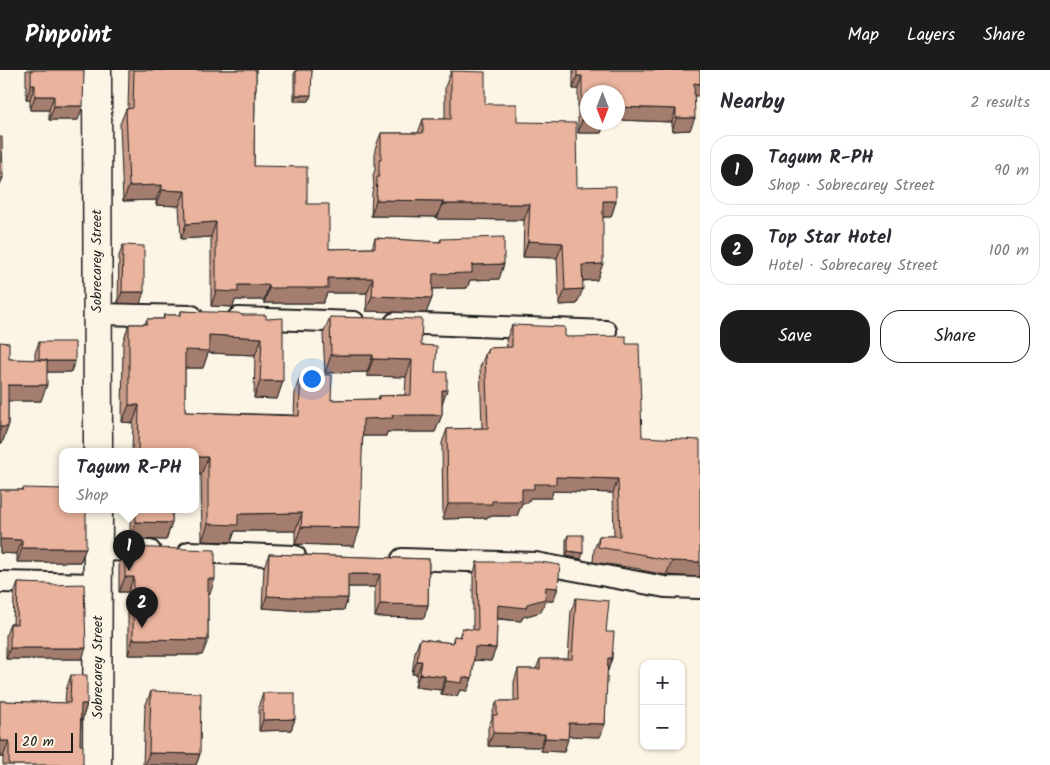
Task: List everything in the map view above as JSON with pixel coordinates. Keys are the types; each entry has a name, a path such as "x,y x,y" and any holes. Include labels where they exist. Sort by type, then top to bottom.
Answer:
{"main road":[{"name":"Sobrecarey Street","path":"97,70 98,448"},
{"name":"Sobrecarey Street","path":"97,765 98,513"}],"street":[{"path":"97,314 606,331"},
{"path":"98,550 317,556"},
{"path":"387,558 536,563 665,587 700,588"},
{"path":"0,582 98,584"}],"building":[{"path":"31,70 84,70 83,106 54,106 54,96 35,96 35,85 31,85"},
{"path":"134,70 256,70 254,166 307,167 307,204 329,204 329,249 375,248 375,238 441,242 441,239 504,237 504,264 472,265 472,273 433,274 432,298 372,296 373,278 328,278 328,288 269,288 269,285 238,285 238,292 216,291 216,222 186,224 185,191 162,190 162,185 129,186 126,109 133,108"},
{"path":"296,70 312,70 311,95 296,95"},
{"path":"577,70 700,70 700,84 694,83 695,118 676,118 676,109 625,107 625,85 582,85 582,76 577,76"},
{"path":"451,71 485,72 485,104 517,104 517,122 576,123 577,187 616,186 616,201 603,201 603,264 582,265 583,289 565,290 563,243 528,241 530,204 443,204 443,201 376,200 379,160 381,160 381,133 423,133 423,119 451,119"},
{"path":"0,137 2,137 3,178 0,178"},
{"path":"123,245 144,246 144,292 122,292"},
{"path":"181,311 266,315 266,319 283,318 283,381 260,381 262,338 209,335 209,351 185,350 185,412 299,416 301,374 332,375 331,400 379,399 379,396 411,395 412,360 373,359 373,355 331,355 330,317 422,319 421,345 437,346 435,372 447,372 447,390 442,390 442,415 392,415 393,418 363,419 360,528 301,527 302,513 238,514 238,525 208,524 208,457 199,457 199,448 138,448 139,405 129,405 129,324 147,324 147,319 164,319 164,315 181,315"},
{"path":"512,325 565,327 565,337 626,336 626,344 639,344 642,437 700,440 700,562 672,561 598,547 599,536 620,536 618,479 556,477 556,484 534,484 534,489 522,489 522,501 492,501 492,504 448,504 447,429 488,428 485,353 488,353 488,348 512,347"},
{"path":"0,342 9,343 9,359 47,360 47,385 8,385 8,427 0,427"},
{"path":"39,342 75,342 75,361 39,360"},
{"path":"23,488 59,489 59,513 86,513 86,548 22,548 22,540 0,539 0,490 23,490"},
{"path":"136,513 172,513 172,523 136,522"},
{"path":"568,535 583,535 583,553 568,551"},
{"path":"125,547 215,550 215,579 208,579 208,640 133,639 134,577 125,577"},
{"path":"269,554 429,559 428,605 380,604 380,574 348,574 348,598 267,596"},
{"path":"477,562 540,562 560,565 558,588 546,587 545,599 527,604 526,608 498,605 496,648 475,647 472,678 463,677 462,683 446,681 446,677 420,674 422,661 417,661 420,639 453,643 454,636 461,637 462,628 478,630"},
{"path":"18,583 50,585 84,584 86,648 10,648 10,624 17,624"},
{"path":"576,598 609,601 606,632 614,632 612,658 608,658 605,724 569,723 568,739 545,738 545,734 493,733 493,715 497,715 497,701 519,701 518,669 540,669 540,659 572,659"},
{"path":"71,675 87,675 87,704 81,704 80,745 83,745 83,765 9,765 9,741 0,741 0,701 70,703"},
{"path":"151,691 201,693 200,754 149,753"},
{"path":"263,693 295,693 295,719 263,720"}],"place":[{"name":"Tagum R-PH","path":"129,571"},
{"name":"Top Star Hotel","path":"142,628"}]}
